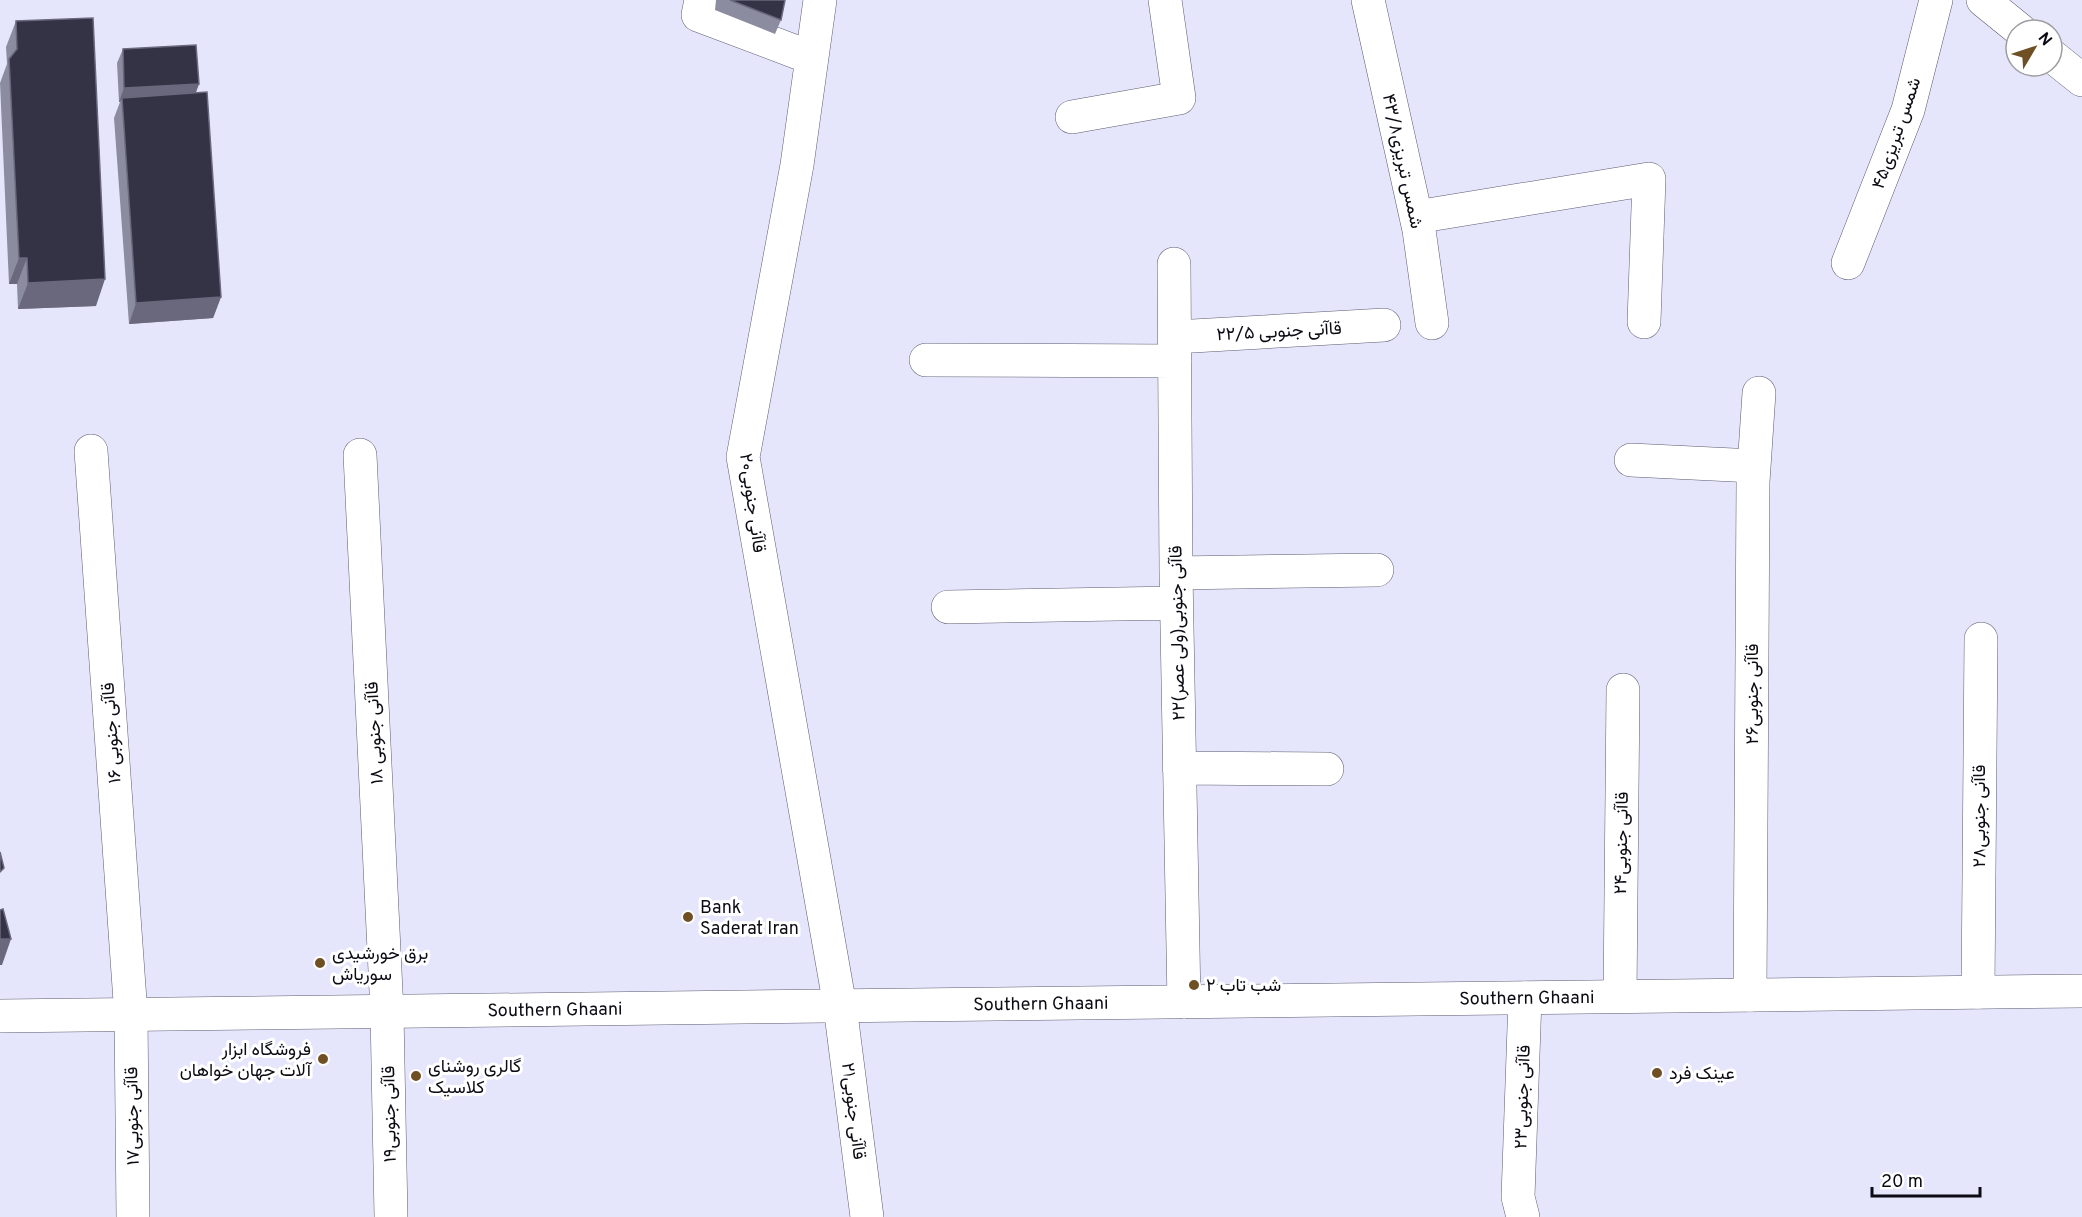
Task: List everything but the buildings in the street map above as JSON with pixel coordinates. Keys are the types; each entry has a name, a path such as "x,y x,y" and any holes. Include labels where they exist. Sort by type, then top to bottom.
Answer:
{"street":[{"path":"701,0 698,15 812,58"},
{"name":"۲۰قاآنی جنوبی","path":"820,0 797,165 743,457 840,1006"},
{"path":"1072,117 1179,99 1165,0"},
{"name":"شمس تبریزی۴۳/۸","path":"1368,0 1416,217 1432,323"},
{"name":"شمس تبریزی۴۵","path":"1848,263 1908,110 1936,0"},
{"path":"1983,0 2005,18"},
{"path":"2064,66 2082,80"},
{"path":"1416,217 1649,179 1644,322"},
{"name":"۲۲قاآنی جنوبی(ولی عصر)","path":"1174,264 1176,588 1184,1002"},
{"name":"قاآنی جنوبی ۲۲/۵","path":"926,360 1175,349 1384,325"},
{"name":"۲۶قاآنی جنوبی","path":"1750,995 1754,466 1759,393"},
{"name":"قاآنی جنوبی ۱۶","path":"91,451 131,1014"},
{"name":"قاآنی جنوبی ۱۸","path":"360,455 387,1011"},
{"path":"1631,460 1754,466"},
{"path":"948,607 1377,570"},
{"name":"۲۸قاآنی جنوبی","path":"1978,992 1981,639"},
{"name":"۲۴قاآنی جنوبی","path":"1620,996 1623,690"},
{"path":"1179,768 1327,770"},
{"name":"Southern Ghaani","path":"0,1016 2082,991"},
{"name":"قاآنی جنوبی۲۳","path":"1520,1207 1526,998"},
{"name":"قاآنی جنوبی۲۱","path":"840,1006 867,1217"},
{"name":"قاآنی جنوبی۱۹","path":"387,1011 391,1217"},
{"name":"قاآنی جنوبی۱۷","path":"131,1014 133,1217"}],"place":[{"name":"Bank Saderat Iran","path":"688,917"},
{"name":"برق خورشیدی سوریاش","path":"320,963"},
{"name":"شب تاب ۲","path":"1194,985"},
{"name":"فروشگاه ابزار آلات جهان خواهان","path":"323,1059"},
{"name":"عینک فرد","path":"1657,1073"},
{"name":"گالری روشنای کلاسیک","path":"416,1076"}]}
